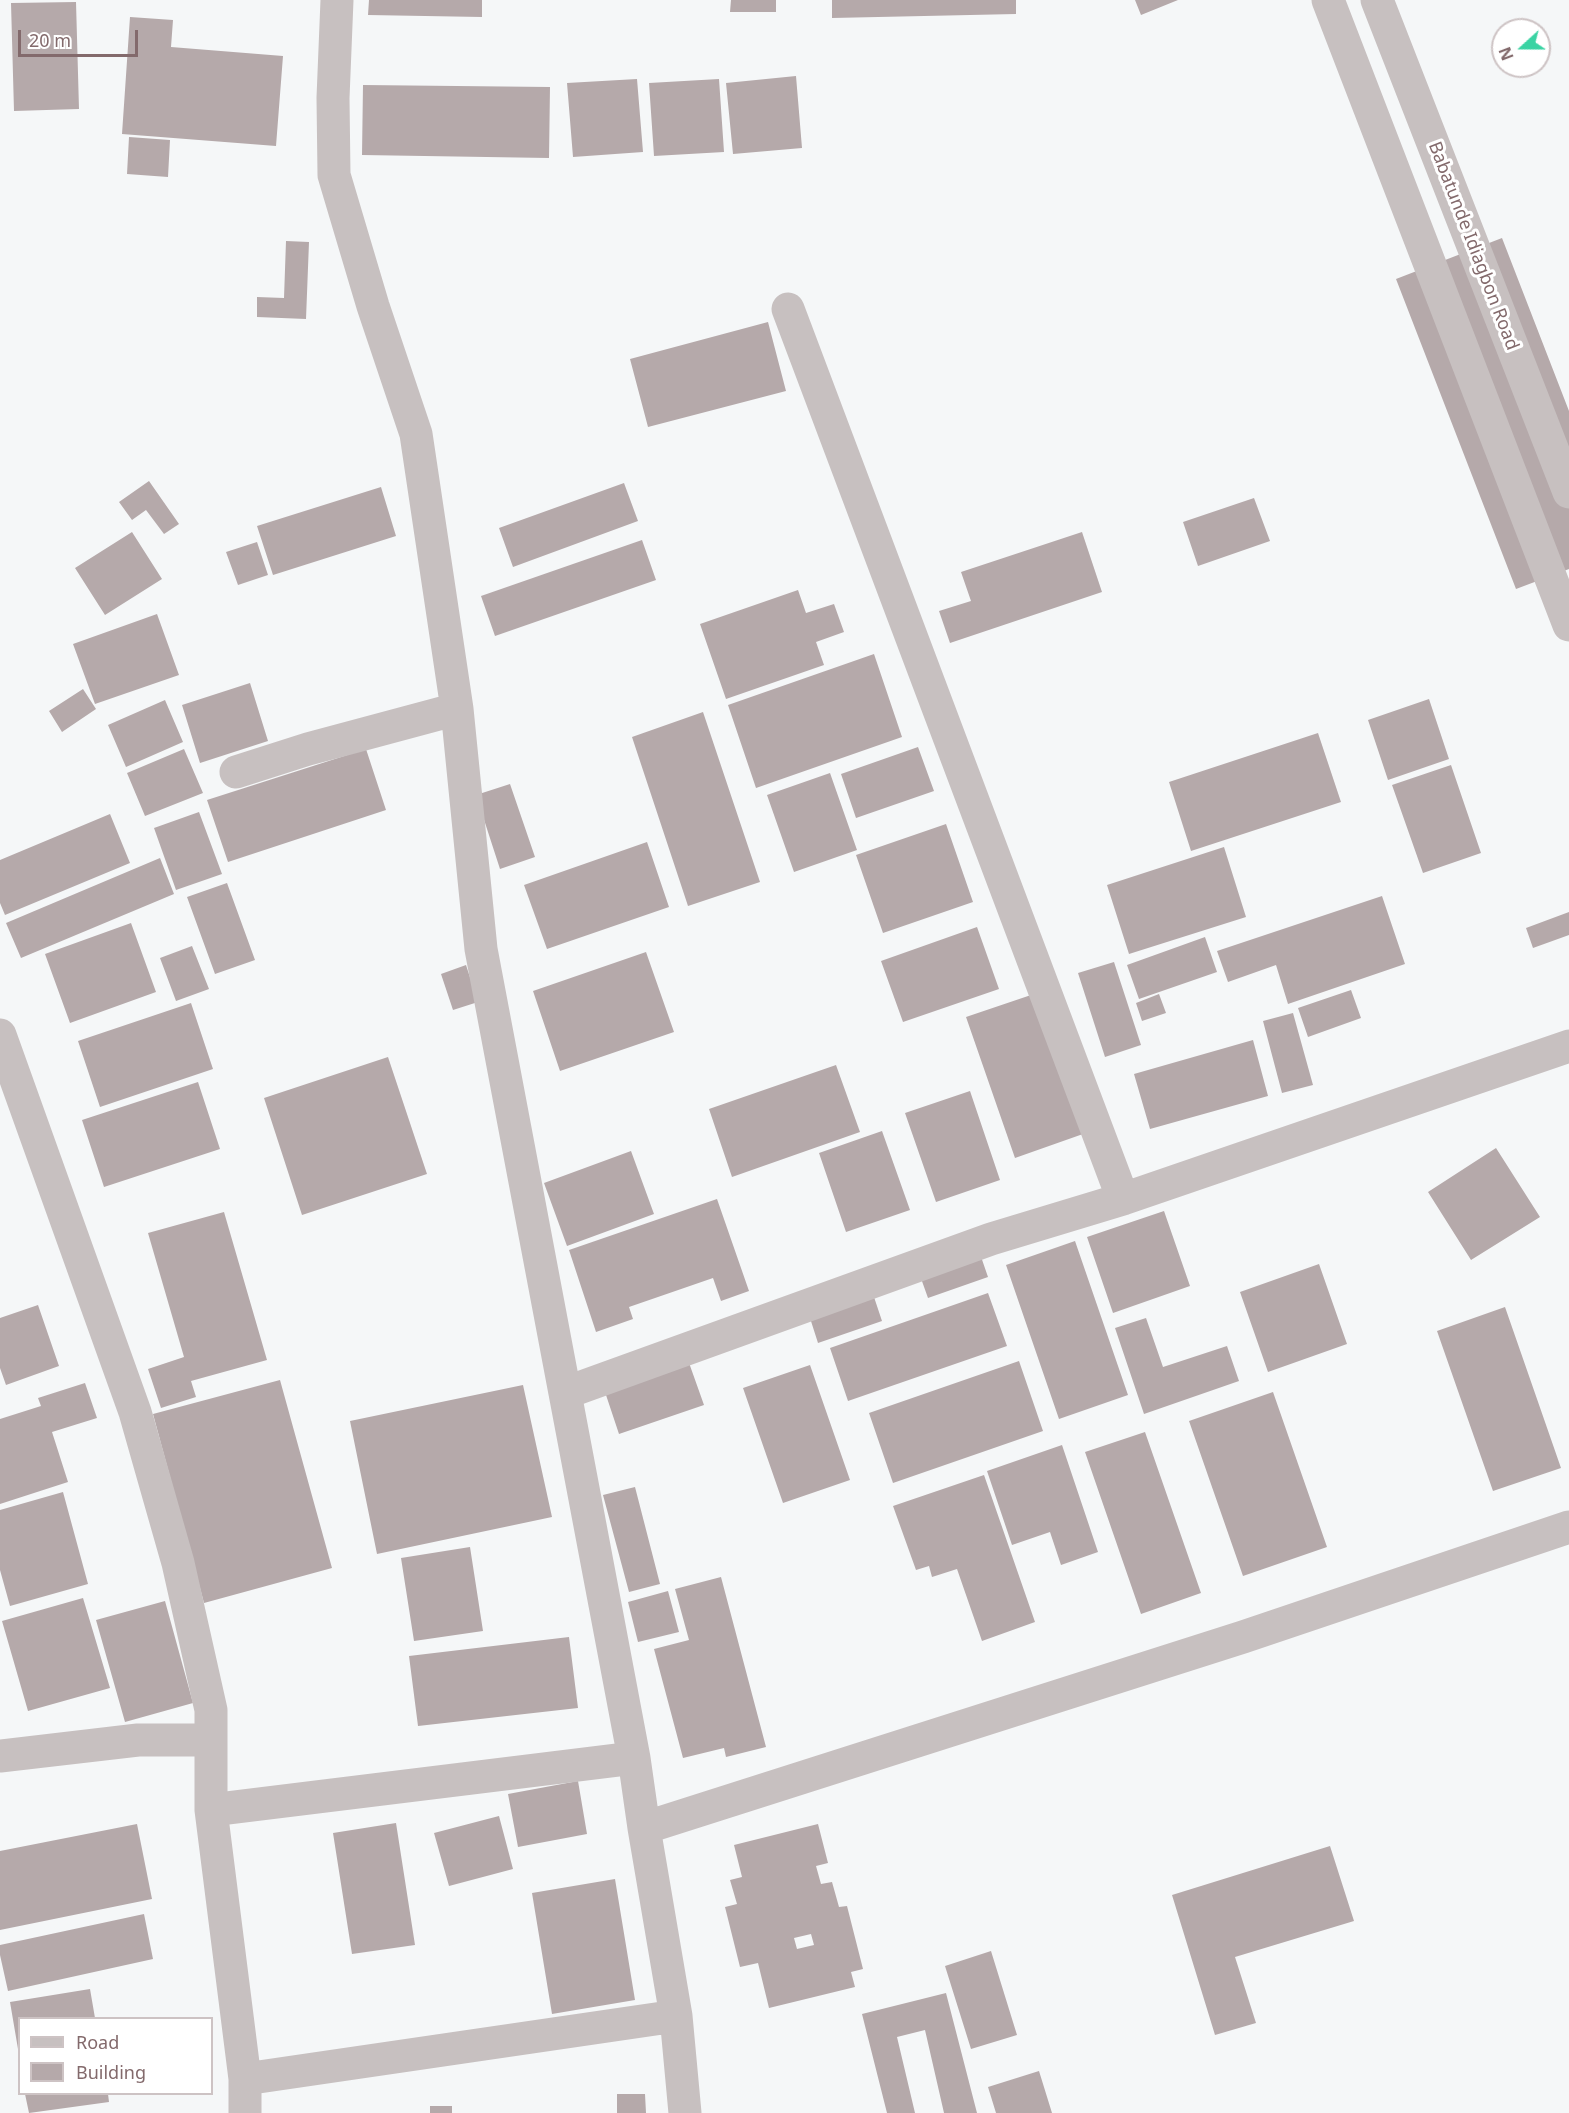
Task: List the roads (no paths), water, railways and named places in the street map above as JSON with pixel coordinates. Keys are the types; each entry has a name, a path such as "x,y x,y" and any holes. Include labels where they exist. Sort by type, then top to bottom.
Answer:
{"street":[{"path":"337,0 333,98 334,175 373,306 416,434 457,709 481,949 634,1758 676,2016 685,2113"},
{"path":"1328,0 1569,625"},
{"name":"Babatunde Idiagbon Road","path":"1377,0 1569,492"},
{"path":"788,309 1123,1199"},
{"path":"236,772 308,749 457,709"},
{"path":"0,1035 135,1412 178,1563 211,1710 211,1810 245,2079 245,2113"},
{"path":"565,1393 991,1239 1123,1199 1569,1046"},
{"path":"644,1828 1243,1637 1569,1527"},
{"path":"0,1756 138,1740 210,1740"},
{"path":"211,1810 634,1758"},
{"path":"245,2079 676,2016"}]}
